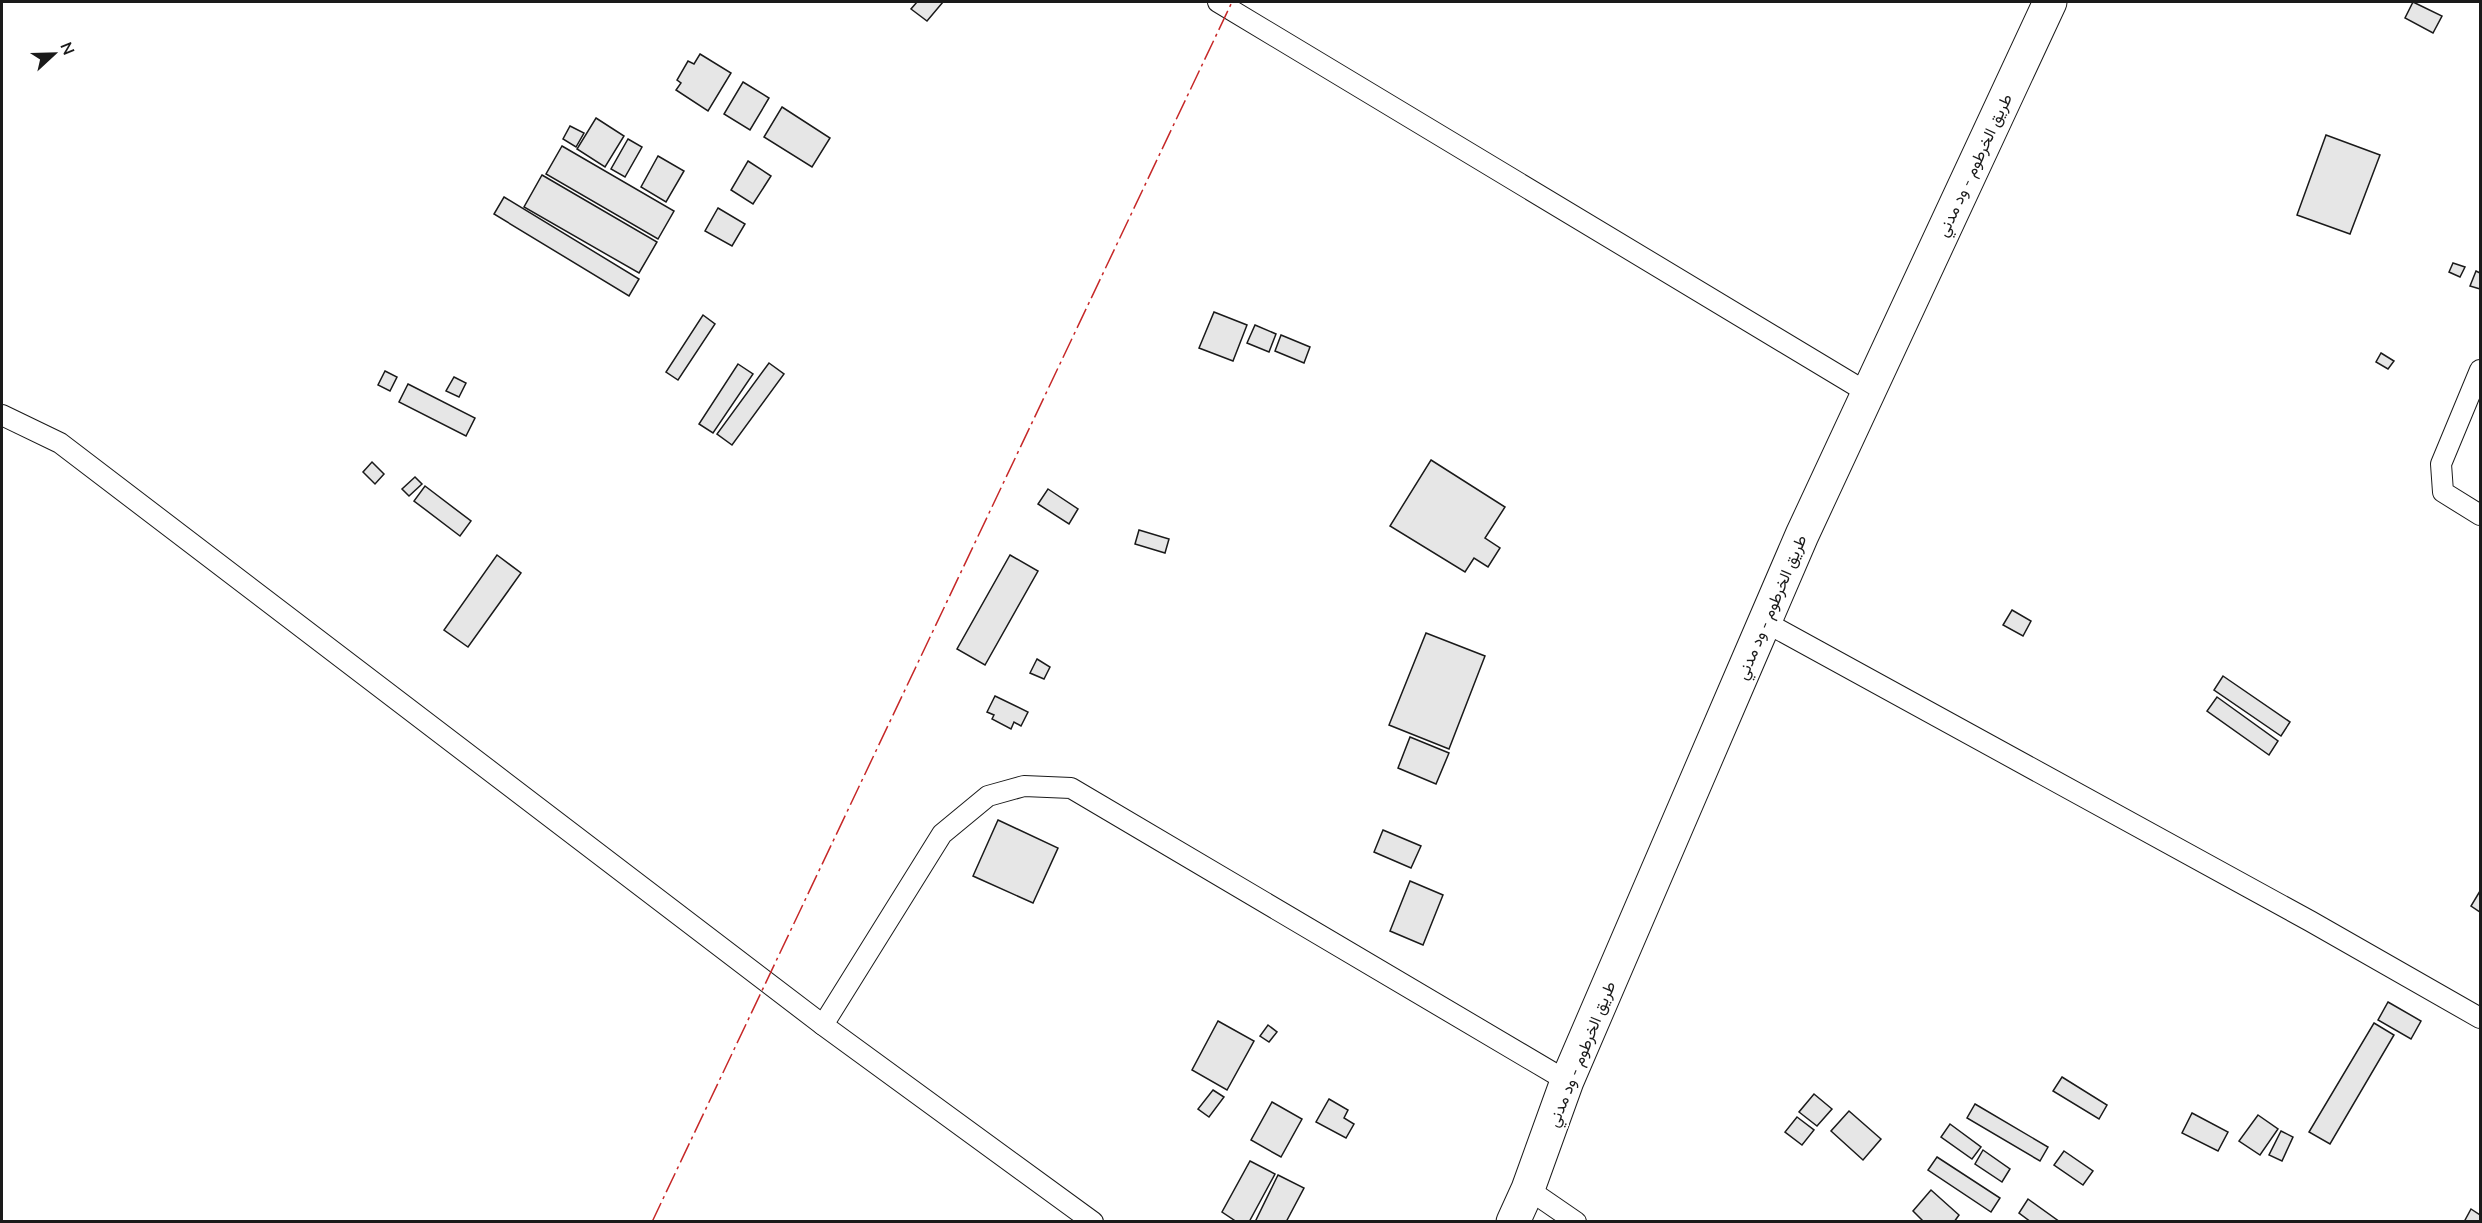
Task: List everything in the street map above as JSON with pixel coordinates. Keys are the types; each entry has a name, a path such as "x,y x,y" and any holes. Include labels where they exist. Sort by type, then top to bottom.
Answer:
{"highway":[{"name":"طريق الخرطوم - ود مدني","path":"1513,1221 1528,1189 1567,1081 1765,622 1868,393 2050,2"}],"lane":[{"path":"1218,2 1868,393"},
{"path":"2481,370 2441,464 2443,492 2481,515"},
{"path":"2,416 60,443 823,1025 1094,1221"},
{"path":"1765,622 2310,921 2481,1018"},
{"path":"823,1025 942,834 988,796 1024,786 1071,788 1567,1081"},
{"path":"1528,1189 1576,1221"}],"building":[{"path":"917,2 943,2 927,21 911,9"},
{"path":"2413,2 2442,16 2433,33 2405,18"},
{"path":"700,54 731,73 708,111 676,90 681,83 677,80 688,61 694,64"},
{"path":"743,82 769,98 750,130 724,114"},
{"path":"782,107 830,138 812,167 764,137"},
{"path":"596,118 624,136 605,167 577,149"},
{"path":"570,126 584,133 576,147 563,139"},
{"path":"2326,135 2380,155 2350,234 2297,215"},
{"path":"628,139 642,147 625,177 611,169"},
{"path":"562,146 674,211 658,239 546,174"},
{"path":"658,156 684,171 666,202 641,187"},
{"path":"748,161 771,176 753,204 731,190"},
{"path":"542,175 657,242 639,273 524,207"},
{"path":"504,197 639,279 629,296 494,214"},
{"path":"718,208 745,224 732,246 705,231"},
{"path":"2453,263 2465,267 2460,277 2449,272"},
{"path":"2476,271 2480,273 2480,289 2470,286"},
{"path":"1214,312 1247,325 1233,361 1199,348"},
{"path":"703,315 715,324 678,380 666,372"},
{"path":"1255,325 1276,334 1269,352 1247,343"},
{"path":"1281,335 1310,347 1304,363 1275,351"},
{"path":"2381,353 2394,361 2388,369 2376,362"},
{"path":"769,363 784,374 732,445 717,434"},
{"path":"738,364 753,374 713,433 699,424"},
{"path":"385,371 397,377 390,391 378,385"},
{"path":"454,377 466,383 459,397 446,391"},
{"path":"408,384 475,418 466,436 399,402"},
{"path":"1431,460 1505,507 1485,538 1500,548 1488,567 1474,558 1465,572 1390,526"},
{"path":"372,462 384,474 375,484 363,472"},
{"path":"415,477 422,484 409,496 402,489"},
{"path":"425,486 471,521 460,536 414,501"},
{"path":"1048,489 1078,509 1069,524 1038,504"},
{"path":"1139,530 1169,539 1165,553 1135,544"},
{"path":"497,555 521,573 468,647 444,630"},
{"path":"1010,555 1038,571 985,665 957,649"},
{"path":"2012,610 2031,621 2023,636 2003,625"},
{"path":"1426,633 1485,656 1449,749 1389,725"},
{"path":"1037,659 1050,667 1044,679 1030,673"},
{"path":"2223,676 2290,722 2281,736 2214,690"},
{"path":"995,696 1028,712 1021,726 1014,722 1011,729 992,719 994,715 987,712"},
{"path":"2217,697 2278,741 2269,755 2207,711"},
{"path":"1410,737 1449,753 1436,784 1398,768"},
{"path":"998,820 1058,848 1033,903 973,876"},
{"path":"1383,830 1421,846 1411,868 1374,852"},
{"path":"1410,881 1443,895 1423,945 1390,931"},
{"path":"2480,891 2480,912 2471,906"},
{"path":"2388,1002 2421,1021 2411,1039 2378,1020"},
{"path":"1218,1021 1254,1041 1227,1090 1192,1070"},
{"path":"2374,1023 2394,1035 2330,1144 2309,1132"},
{"path":"1268,1025 1277,1032 1269,1042 1260,1036"},
{"path":"2062,1077 2107,1105 2099,1119 2053,1091"},
{"path":"1213,1090 1224,1097 1209,1117 1198,1109"},
{"path":"1814,1094 1832,1109 1817,1126 1799,1112"},
{"path":"1329,1099 1348,1110 1344,1118 1354,1124 1346,1138 1316,1122"},
{"path":"1272,1102 1302,1119 1281,1157 1251,1140"},
{"path":"1975,1104 2048,1147 2040,1161 1967,1118"},
{"path":"1849,1111 1881,1139 1863,1160 1831,1131"},
{"path":"2192,1113 2228,1132 2218,1151 2182,1133"},
{"path":"2258,1115 2278,1129 2260,1155 2239,1141"},
{"path":"1797,1117 1814,1130 1802,1145 1785,1132"},
{"path":"1950,1124 1981,1147 1972,1159 1941,1137"},
{"path":"2281,1131 2293,1137 2282,1161 2269,1155"},
{"path":"1983,1150 2010,1169 2002,1182 1975,1164"},
{"path":"2064,1151 2093,1171 2083,1185 2054,1165"},
{"path":"1937,1157 2000,1198 1991,1212 1928,1170"},
{"path":"1250,1161 1275,1174 1249,1222 1237,1222 1222,1212"},
{"path":"1278,1175 1304,1188 1286,1222 1255,1222"},
{"path":"1931,1190 1959,1215 1954,1222 1924,1222 1913,1211"},
{"path":"2028,1199 2060,1222 2031,1222 2019,1213"},
{"path":"2471,1209 2480,1215 2480,1222 2464,1222"}],"power":[{"path":"652,1222 1232,2"}]}
